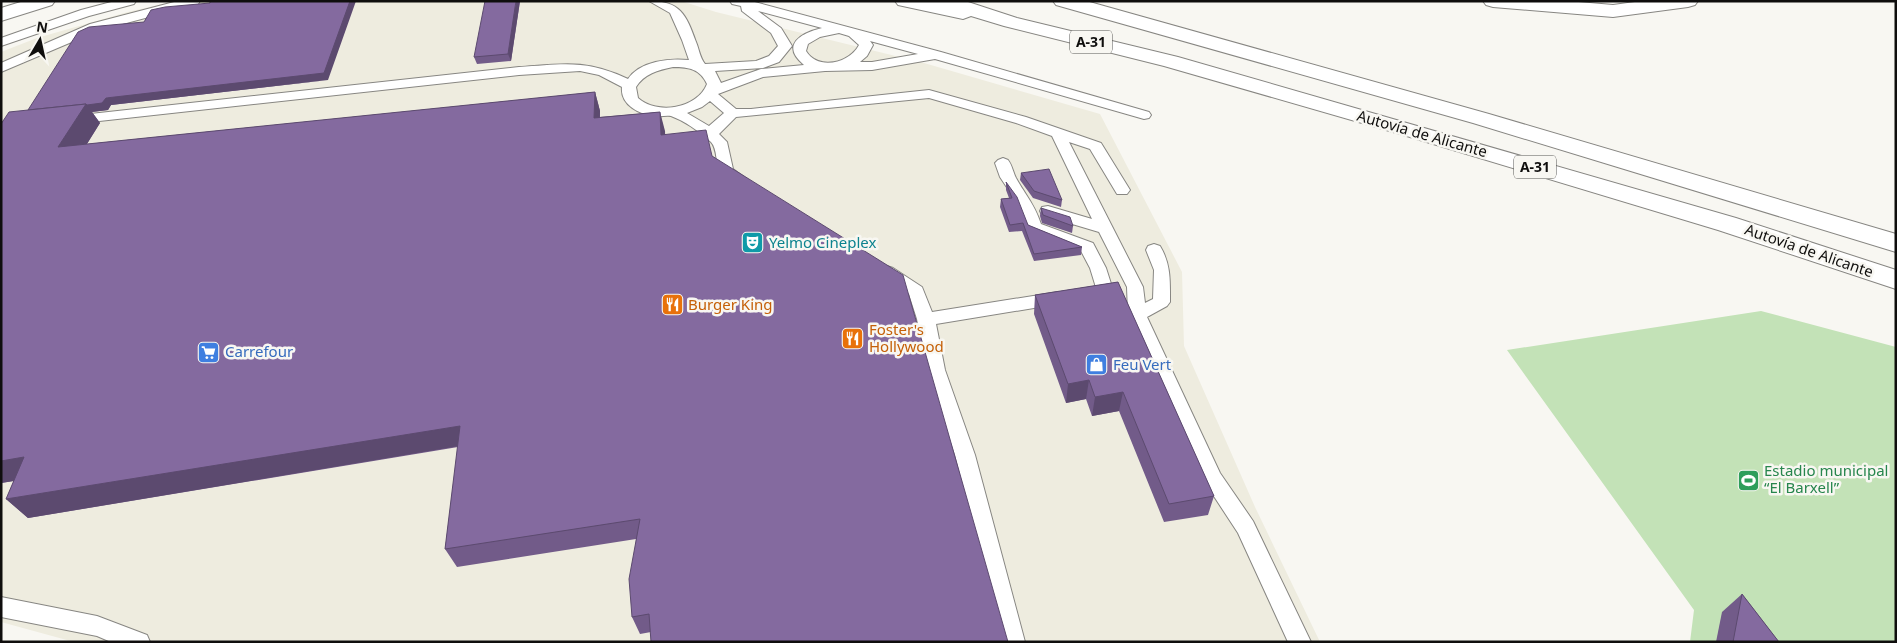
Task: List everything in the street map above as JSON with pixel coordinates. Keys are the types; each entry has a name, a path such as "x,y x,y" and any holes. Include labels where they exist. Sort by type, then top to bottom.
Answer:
{"main road":[{"path":"1,7 33,1"},
{"path":"1,15 45,1"},
{"path":"905,1 1011,22"},
{"name":"Autovía de Alicante","path":"944,1 1011,22 1171,61 1408,130 1727,224 1896,280"},
{"name":"Autovía de Alicante","path":"1063,1 1374,87 1726,190 1896,243"},
{"path":"1493,1 1613,11 1688,1"}],"lane":[{"path":"1,42 85,13 130,1"},
{"path":"1,68 95,27 194,1"},
{"path":"654,1 675,11 690,40 700,66 713,78 714,84 711,93"},
{"path":"737,1 776,31 785,46"},
{"path":"737,1 1144,114"},
{"path":"840,30 824,30 811,35 801,46 785,46 774,59 758,65 700,66 684,63 658,66 640,74 630,85 628,94 632,102 642,108 656,112 672,112 695,106 711,93 760,73 846,64 857,59 864,53 866,45 854,33"},
{"path":"801,46 802,56 809,62 832,66 872,66 936,55"},
{"path":"57,121 519,71 580,67 603,72 630,85"},
{"path":"711,93 732,113 751,113 929,94 1021,120 1096,146 1122,190"},
{"path":"672,112 720,142 726,171 756,190"},
{"path":"710,134 732,113"},
{"path":"1058,133 1064,149 1135,287 1137,314 1212,478 1246,527 1300,642"},
{"path":"1002,163 1008,177 1026,204 1034,227 1087,247 1098,268 1104,290"},
{"path":"1026,204 1104,228"},
{"path":"1137,314 1161,302 1162,270 1154,250"},
{"path":"869,261 916,291 926,319 936,370 964,455 1014,642"},
{"path":"926,319 1104,290 1135,287"},
{"path":"1,607 97,626 139,642"}],"shaded area":[{"path":"175,1 681,1 716,12 924,63 1100,114 1182,272 1184,346 1255,507 1320,642 74,642 1,622 1,52 37,38 128,12"}],"green space":[{"name":"Estadio municipal “El Barxell”","path":"1761,311 1896,347 1896,642 1690,642 1694,610 1507,350"}],"building":[{"path":"210,1 350,1 324,73 106,98 102,103 87,105 28,110 78,32 89,27 144,22 151,10 210,3"},
{"path":"485,1 516,1 508,54 474,57"},
{"path":"595,92 594,118 660,112 661,135 706,130 712,156 903,275 1008,642 651,642 649,614 632,617 629,579 640,519 445,549 460,426 6,499 24,457 1,461 1,124 9,112 86,104 58,147"},
{"path":"1049,169 1062,200 1034,191 1021,173"},
{"path":"1006,182 1017,197 1028,225 1082,247 1034,254 1023,223 1010,225 1001,199 1012,198"},
{"path":"1041,208 1070,217 1073,226 1043,215"},
{"path":"1118,282 1214,496 1169,504 1123,392 1095,397 1089,380 1068,384 1035,295"},
{"path":"1742,594 1779,642 1733,642"}],"place":[{"name":"Yelmo Cineplex","path":"753,243"},
{"name":"Burger King","path":"672,305"},
{"name":"Foster's Hollywood","path":"853,339"},
{"name":"Carrefour","path":"209,352"},
{"name":"Feu Vert","path":"1097,365"},
{"name":"Estadio municipal “El Barxell”","path":"1748,480"}]}
